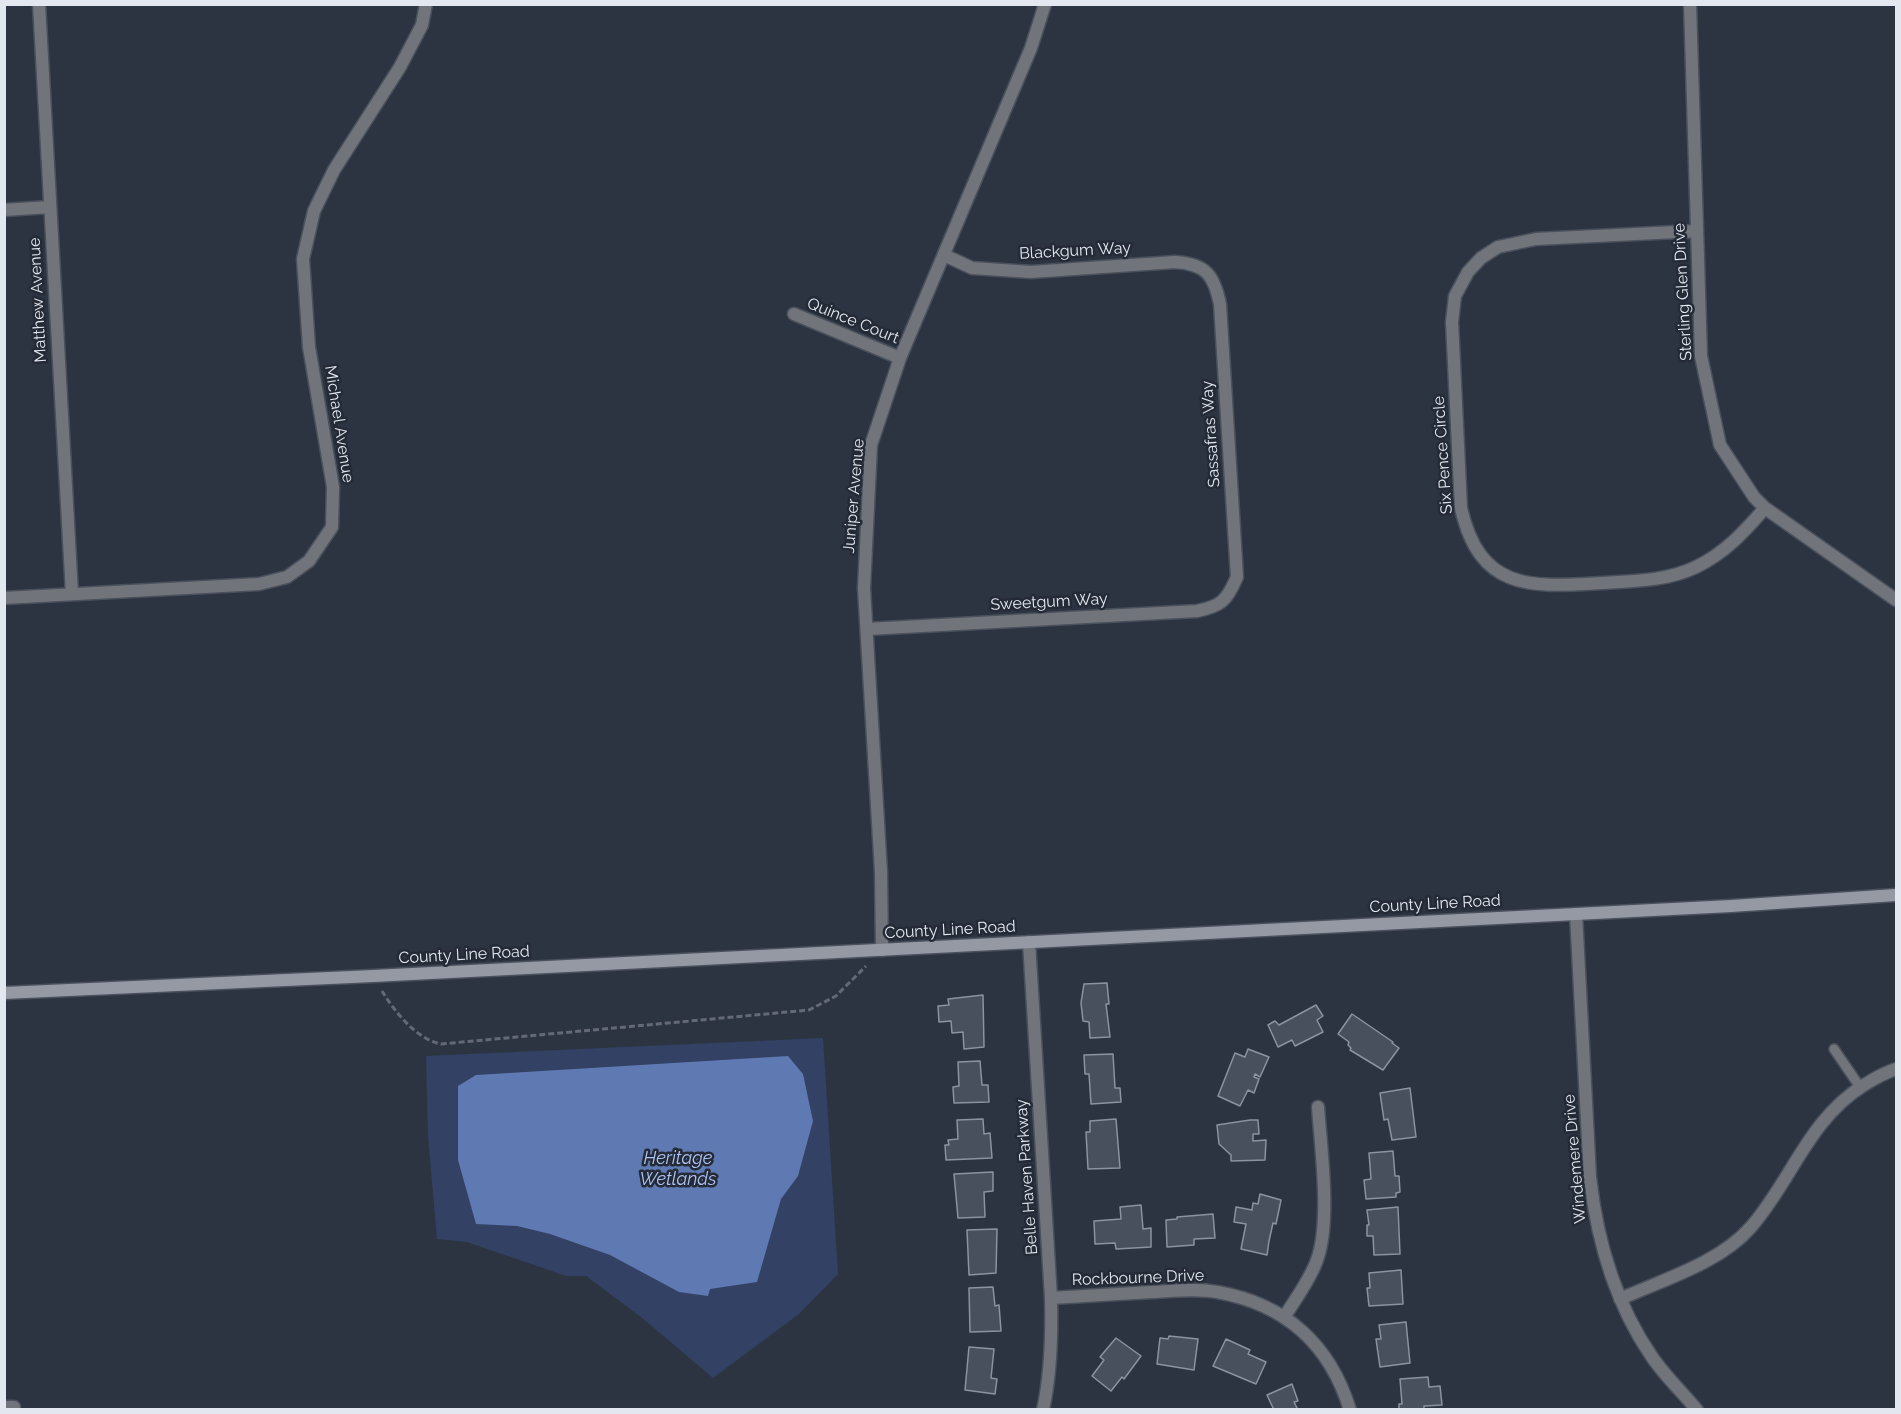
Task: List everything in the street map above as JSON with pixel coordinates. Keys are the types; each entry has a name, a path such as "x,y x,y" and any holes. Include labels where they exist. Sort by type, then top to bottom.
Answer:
{"main road":[{"name":"County Line Road","path":"4,993 882,950 1896,895"}],"street":[{"name":"Matthew Avenue","path":"39,4 72,594"},
{"name":"Michael Avenue","path":"4,598 259,584 287,577 309,561 332,527 333,487 309,347 303,259 314,211 334,170 400,66 422,26 426,4"},
{"name":"Juniper Avenue","path":"882,950 881,872 864,588 871,445 900,358 1031,48 1045,4"},
{"name":"Sterling Glen Drive","path":"1690,4 1701,356 1720,445 1754,497 1765,508 1896,600"},
{"path":"4,210 49,207"},
{"name":"Six Pence Circle","path":"1696,231 1536,239 1498,247 1481,258 1467,272 1455,296 1452,322 1461,508 1466,530 1475,548 1489,565 1506,576 1526,584 1547,586 1639,581 1695,568 1720,554 1741,536 1765,508"},
{"name":"Blackgum Way","path":"944,255 972,268 1031,272 1175,262 1192,263 1208,272"},
{"name":"Sassafras Way","path":"1208,272 1217,287 1220,304 1237,577 1229,596"},
{"name":"Quince Court","path":"794,314 900,358"},
{"name":"Sweetgum Way","path":"867,630 1197,611 1215,608 1229,596"},
{"name":"Windemere Drive","path":"1576,914 1590,1177 1594,1215 1601,1248 1620,1299 1653,1359 1698,1410"},
{"name":"Belle Haven Parkway","path":"1029,942 1052,1330 1048,1389 1043,1410"},
{"path":"1620,1299 1728,1249 1751,1228 1822,1121 1851,1094 1884,1072 1896,1069"},
{"path":"1284,1316 1300,1293 1317,1261 1323,1238 1318,1107"},
{"name":"Rockbourne Drive","path":"1051,1298 1215,1291 1249,1300 1284,1316 1303,1332 1329,1362 1345,1393 1350,1410"}],"lane":[{"path":"1834,1049 1860,1088"}],"path":[{"path":"373,976 392,1006 424,1038 441,1044 809,1010 836,996 882,950"}],"shaded area":[{"name":"Heritage Wetlands","path":"823,1038 838,1274 799,1314 713,1378 641,1317 586,1276 566,1276 467,1242 437,1239 428,1136 426,1056"}],"water":[{"name":"Heritage Wetlands","path":"788,1056 803,1074 813,1121 798,1176 781,1199 757,1282 710,1289 708,1296 679,1292 610,1255 550,1234 517,1226 476,1224 458,1160 458,1086 476,1075"}],"building":[{"path":"1107,983 1109,1004 1106,1004 1110,1037 1090,1038 1089,1022 1083,1021 1081,1003 1084,984"},
{"path":"983,995 984,1047 964,1049 963,1032 952,1033 951,1021 939,1022 938,1006 949,1005 948,999"},
{"path":"1316,1005 1323,1016 1317,1020 1323,1032 1295,1046 1292,1040 1278,1047 1268,1025 1275,1021 1279,1025"},
{"path":"1352,1014 1399,1048 1383,1070 1350,1050 1349,1042 1338,1034"},
{"path":"1248,1049 1269,1057 1260,1077 1255,1074 1254,1077 1259,1079 1254,1093 1248,1090 1240,1106 1218,1096 1235,1053 1245,1057"},
{"path":"1113,1054 1115,1088 1120,1088 1121,1102 1091,1104 1089,1074 1085,1074 1084,1055"},
{"path":"980,1061 982,1085 988,1085 989,1102 954,1103 953,1087 959,1086 958,1062"},
{"path":"1410,1088 1416,1137 1392,1140 1388,1119 1384,1120 1380,1093"},
{"path":"983,1119 984,1134 990,1133 992,1158 946,1160 945,1145 949,1145 948,1140 958,1139 957,1120"},
{"path":"1116,1119 1120,1168 1088,1169 1086,1132 1090,1132 1090,1121"},
{"path":"1258,1120 1259,1134 1253,1134 1253,1141 1266,1140 1265,1160 1231,1161 1231,1155 1219,1144 1217,1125"},
{"path":"1393,1151 1395,1176 1399,1176 1400,1192 1396,1193 1396,1197 1366,1199 1364,1180 1371,1179 1369,1153"},
{"path":"993,1172 993,1191 984,1192 985,1217 958,1218 954,1174"},
{"path":"1260,1194 1281,1200 1276,1224 1273,1223 1267,1255 1241,1249 1246,1224 1234,1222 1236,1207 1252,1210 1253,1203 1258,1204"},
{"path":"1141,1205 1143,1229 1151,1228 1151,1247 1116,1249 1115,1243 1095,1244 1094,1221 1121,1219 1120,1207"},
{"path":"1398,1207 1400,1254 1374,1255 1373,1236 1367,1236 1367,1225 1369,1225 1367,1210"},
{"path":"1213,1214 1215,1238 1194,1239 1194,1245 1167,1247 1166,1220"},
{"path":"997,1229 996,1273 969,1275 967,1230"},
{"path":"1401,1270 1403,1304 1369,1306 1367,1288 1370,1288 1369,1273"},
{"path":"993,1287 995,1306 999,1305 1001,1331 970,1332 969,1288"},
{"path":"1406,1322 1410,1363 1380,1367 1376,1339 1381,1339 1379,1325"},
{"path":"1169,1336 1198,1339 1194,1370 1157,1364 1160,1338 1168,1339"},
{"path":"1116,1338 1141,1356 1124,1379 1122,1377 1111,1391 1092,1376 1104,1360 1100,1357"},
{"path":"1226,1339 1250,1350 1248,1354 1266,1362 1256,1384 1213,1366"},
{"path":"969,1347 994,1349 991,1378 997,1379 995,1394 965,1390"},
{"path":"1428,1377 1429,1387 1440,1386 1442,1405 1424,1406 1424,1410 1399,1410 1399,1404 1402,1404 1400,1379"},
{"path":"1292,1384 1298,1401 1294,1402 1298,1410 1274,1410 1267,1395"}]}
